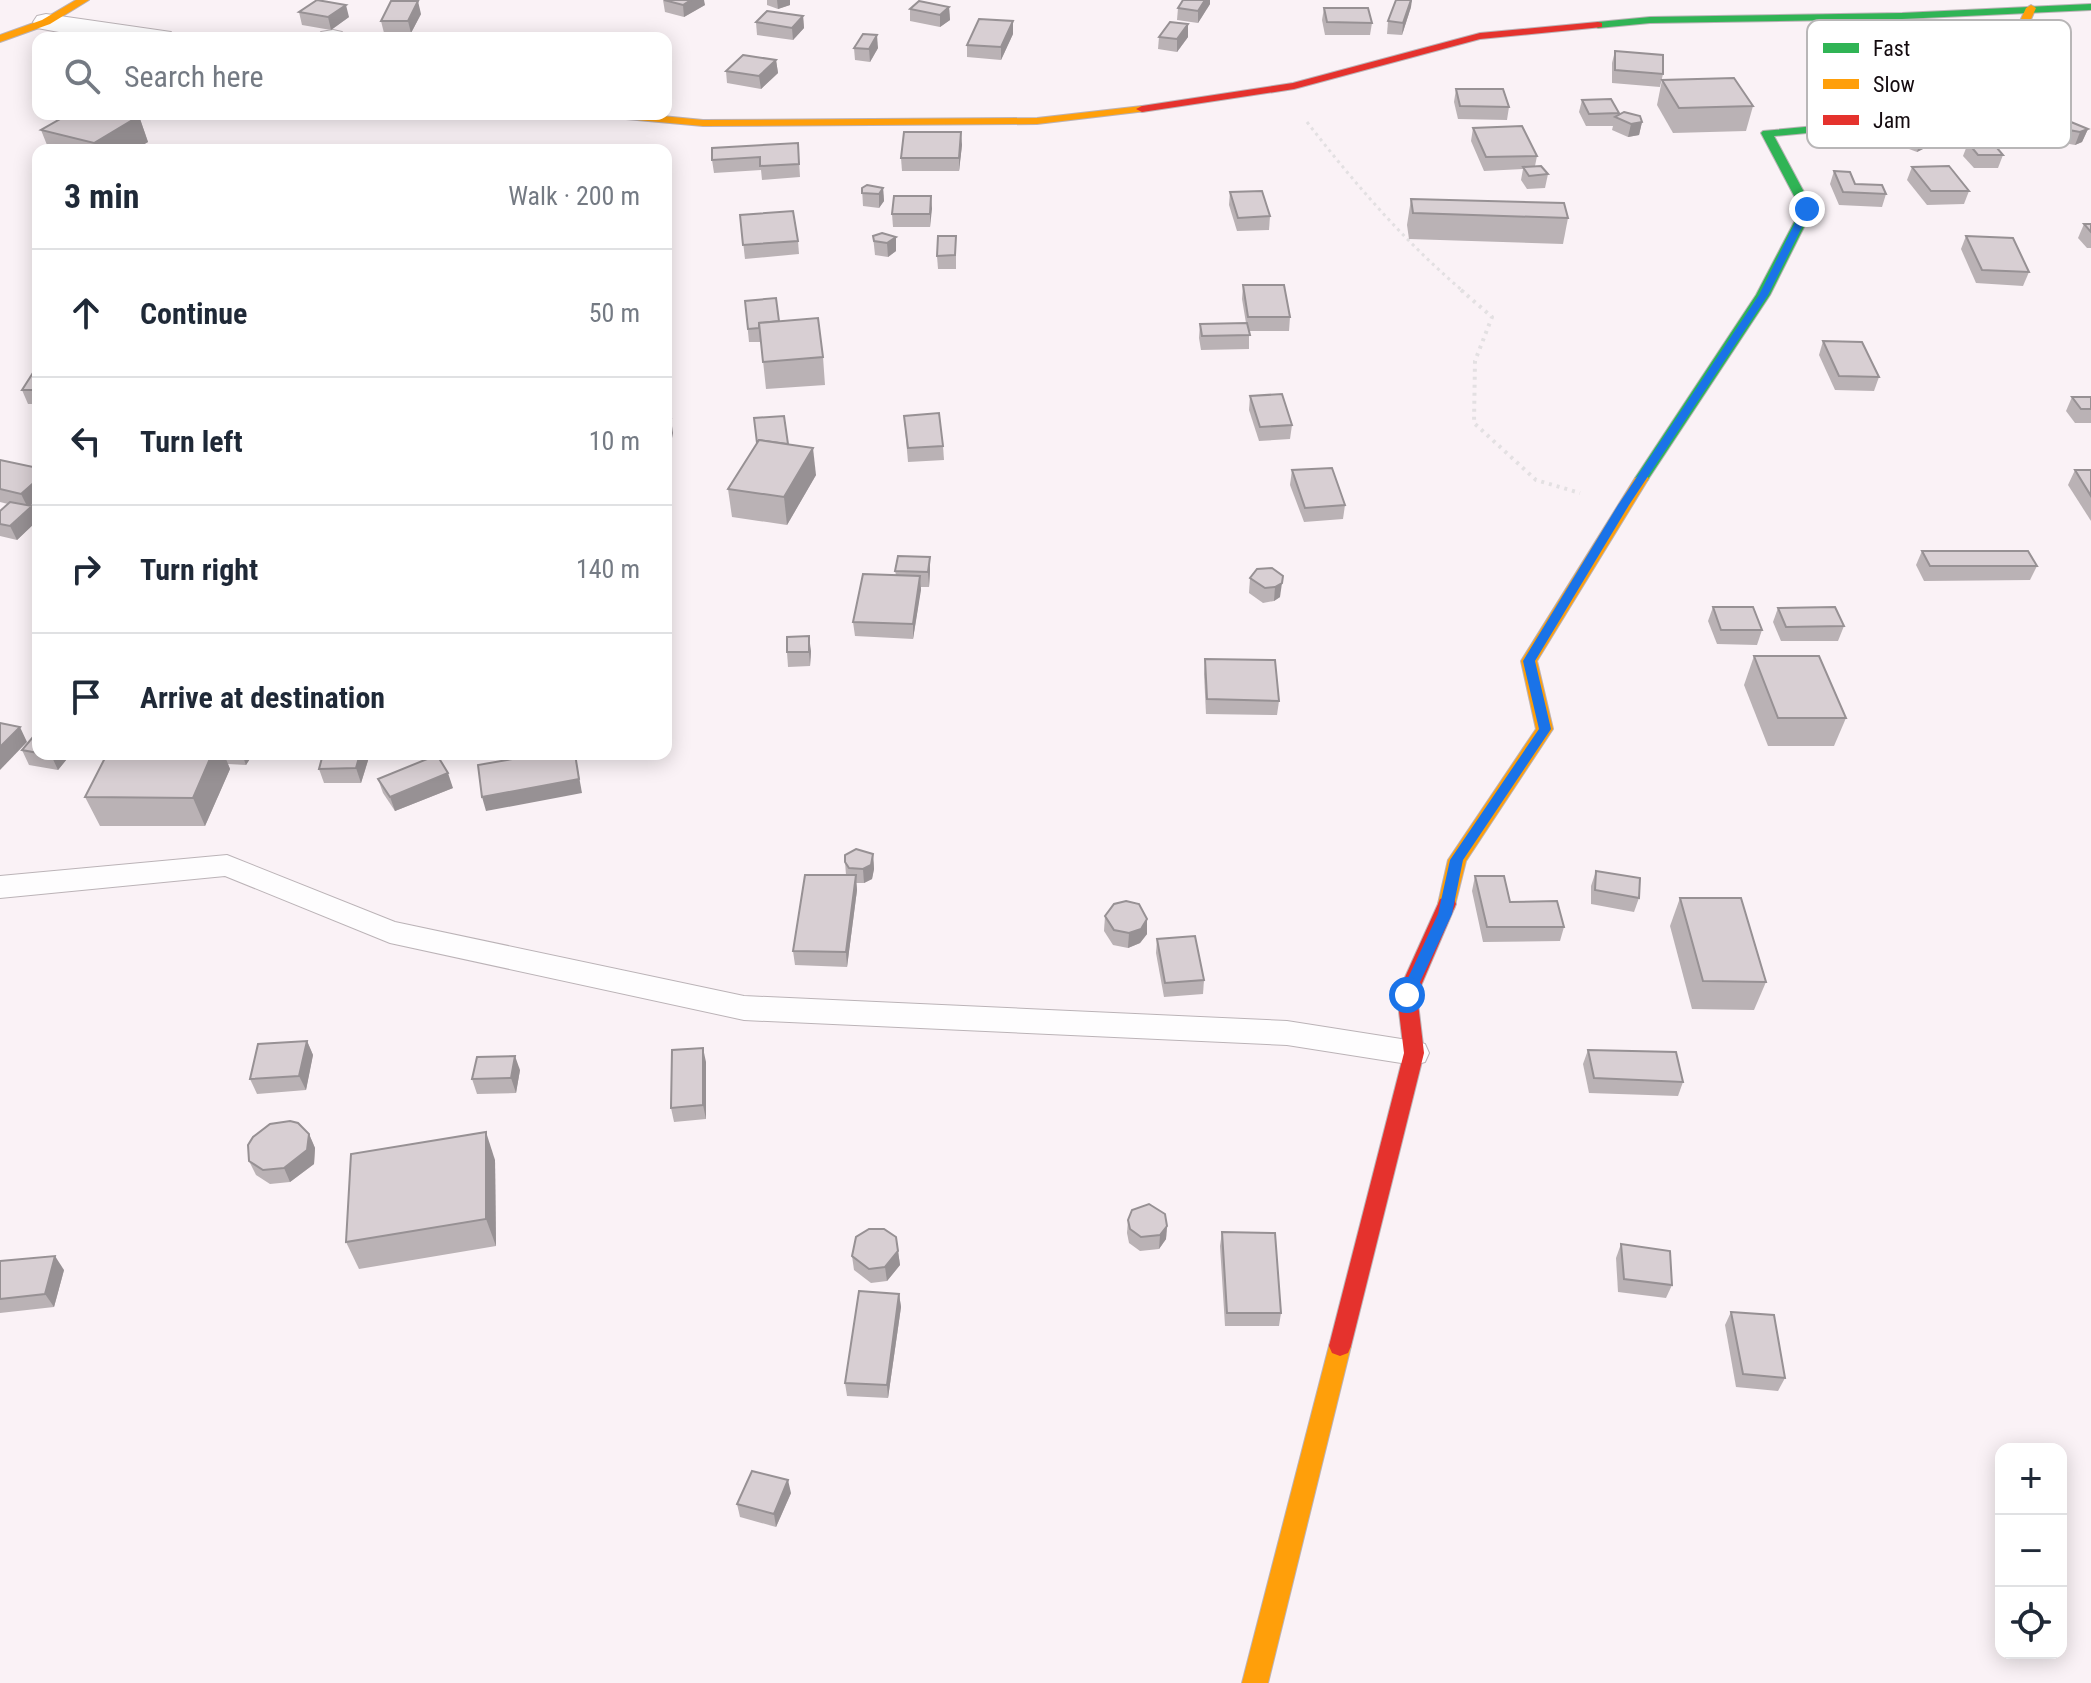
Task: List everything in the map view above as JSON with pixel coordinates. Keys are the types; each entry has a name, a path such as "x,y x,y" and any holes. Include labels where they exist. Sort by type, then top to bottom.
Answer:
{"street":[{"path":"0,39 46,22 84,0"},
{"path":"670,120 703,123 1037,121 1294,86 1480,36 1650,20 1902,16 2091,7"},
{"path":"2026,20 2031,8"},
{"path":"46,22 103,32"},
{"path":"1255,1683 1414,1053 1407,995 1445,914 1457,860 1545,729 1529,661 1624,505 1763,295 1807,209 1767,133 1807,129"}],"lane":[{"path":"0,887 227,865 390,932 744,1008 1287,1033 1414,1053"}],"path":[{"path":"1293,121 1308,122 1359,189 1416,251 1492,317 1475,361 1474,423 1536,480 1624,505"}],"building":[{"path":"317,0 346,5 328,17 299,12"},
{"path":"664,0 691,0 683,5"},
{"path":"1183,0 1205,0 1198,11 1178,8"},
{"path":"1396,0 1411,0 1403,23 1388,21"},
{"path":"391,1 418,1 408,21 381,21"},
{"path":"919,1 949,7 940,15 910,9"},
{"path":"1324,8 1368,8 1372,23 1327,22"},
{"path":"767,11 803,16 792,28 756,22"},
{"path":"979,19 1013,21 1001,47 967,45"},
{"path":"1170,22 1188,24 1177,39 1159,37"},
{"path":"863,34 877,35 869,49 854,48"},
{"path":"1615,51 1663,55 1663,74 1615,70"},
{"path":"743,55 776,60 759,76 726,71"},
{"path":"1734,78 1753,106 1679,108 1662,80"},
{"path":"1456,89 1503,89 1509,107 1460,106"},
{"path":"1611,99 1619,113 1589,114 1582,100"},
{"path":"1624,112 1640,116 1642,122 1631,124 1615,117"},
{"path":"58,120 132,120 94,143 41,130"},
{"path":"2071,122 2088,129 2071,130"},
{"path":"1522,126 1537,156 1486,157 1473,128"},
{"path":"904,132 961,132 959,158 901,158"},
{"path":"798,143 799,164 760,166 760,157 712,160 712,148"},
{"path":"1972,148 1997,148 2003,155 1978,155"},
{"path":"1541,166 1548,174 1529,176 1523,167"},
{"path":"1949,166 1969,191 1931,191 1912,167"},
{"path":"1834,171 1850,172 1855,184 1882,185 1886,194 1843,192"},
{"path":"867,185 883,188 879,194 862,193 862,188"},
{"path":"1262,191 1270,216 1238,218 1230,192"},
{"path":"894,196 931,196 930,214 892,214"},
{"path":"1411,199 1564,203 1568,218 1413,213"},
{"path":"793,211 798,241 743,245 740,215"},
{"path":"882,233 896,237 887,243 874,241 873,236"},
{"path":"938,236 956,236 955,255 937,256"},
{"path":"1966,236 2013,238 2029,272 1982,270"},
{"path":"1243,285 1284,285 1290,317 1248,317"},
{"path":"776,298 779,321 759,323 759,328 748,329 745,301"},
{"path":"818,318 823,357 763,362 759,323"},
{"path":"1247,323 1250,335 1202,336 1200,324"},
{"path":"1823,341 1862,342 1879,377 1839,376"},
{"path":"32,374 32,390 22,390"},
{"path":"1282,394 1292,425 1260,427 1250,396"},
{"path":"2072,397 2091,397 2091,409 2081,409"},
{"path":"939,413 943,446 908,448 904,416"},
{"path":"784,416 788,444 759,440 757,443 754,418"},
{"path":"759,440 813,448 784,497 728,489"},
{"path":"0,460 32,467 32,484 21,494 0,489"},
{"path":"1332,468 1345,505 1305,508 1292,470"},
{"path":"2075,470 2091,470 2091,496"},
{"path":"10,502 32,506 10,526 0,524 0,511"},
{"path":"1922,551 2028,551 2037,566 1930,566"},
{"path":"898,556 930,557 928,572 895,571"},
{"path":"1272,568 1283,576 1282,583 1275,587 1265,588 1250,578 1257,569"},
{"path":"863,574 920,576 913,624 853,622"},
{"path":"1713,607 1753,607 1762,630 1721,630"},
{"path":"1835,607 1844,626 1786,627 1778,608"},
{"path":"809,636 809,652 787,652 787,637"},
{"path":"1754,656 1819,656 1846,718 1778,718"},
{"path":"1205,659 1275,660 1279,701 1207,699"},
{"path":"0,723 20,727 0,747"},
{"path":"32,738 32,752 22,750"},
{"path":"104,760 209,760 193,798 85,797"},
{"path":"321,760 358,760 356,768 319,769"},
{"path":"425,760 440,760 448,773 390,797 378,779"},
{"path":"507,760 576,760 579,779 482,797 478,765"},
{"path":"856,849 873,854 871,865 863,869 849,868 845,855"},
{"path":"1596,871 1640,878 1639,898 1595,890"},
{"path":"805,875 856,875 846,952 793,951"},
{"path":"1475,876 1504,876 1510,902 1557,901 1564,927 1487,927"},
{"path":"1680,898 1741,898 1766,982 1703,981"},
{"path":"1126,901 1139,904 1147,919 1141,929 1129,933 1114,930 1105,916 1114,904"},
{"path":"1195,936 1204,980 1165,983 1157,939"},
{"path":"307,1041 299,1076 250,1079 258,1044"},
{"path":"703,1048 703,1105 671,1108 672,1050"},
{"path":"1588,1050 1676,1052 1683,1082 1594,1078"},
{"path":"515,1056 511,1078 472,1079 477,1057"},
{"path":"298,1123 309,1134 307,1150 284,1168 263,1170 249,1161 248,1145 253,1137 270,1124"},
{"path":"486,1132 486,1219 346,1242 351,1154"},
{"path":"1149,1204 1165,1214 1167,1226 1160,1235 1141,1237 1130,1229 1128,1220 1132,1210"},
{"path":"869,1229 884,1229 896,1237 898,1251 885,1267 869,1269 852,1256 856,1237"},
{"path":"1222,1232 1275,1233 1281,1313 1227,1313"},
{"path":"1621,1244 1670,1251 1672,1285 1624,1279"},
{"path":"55,1256 45,1294 0,1299 0,1261"},
{"path":"859,1291 899,1294 887,1385 845,1383"},
{"path":"1731,1312 1774,1315 1785,1378 1743,1374"},
{"path":"752,1471 788,1480 774,1514 737,1504"}],"traffic: fast":[{"path":"1598,25 1650,20 1902,16 2091,7"},
{"path":"1642,478 1763,295 1807,209 1767,133 1807,129"}],"traffic: slow":[{"path":"0,39 46,22 84,0"},
{"path":"2026,20 2031,8"},
{"path":"670,120 703,123 1037,121 1142,109"},
{"path":"1447,904 1457,860 1545,729 1529,661 1642,478"},
{"path":"1255,1683 1340,1346"}],"traffic: jam":[{"path":"1142,109 1294,86 1480,36 1598,25"},
{"path":"1340,1346 1414,1053 1407,995 1447,904"}],"route":[{"path":"1407,995 1445,914 1457,860 1545,729 1529,661 1624,505 1763,295 1807,209"}]}
